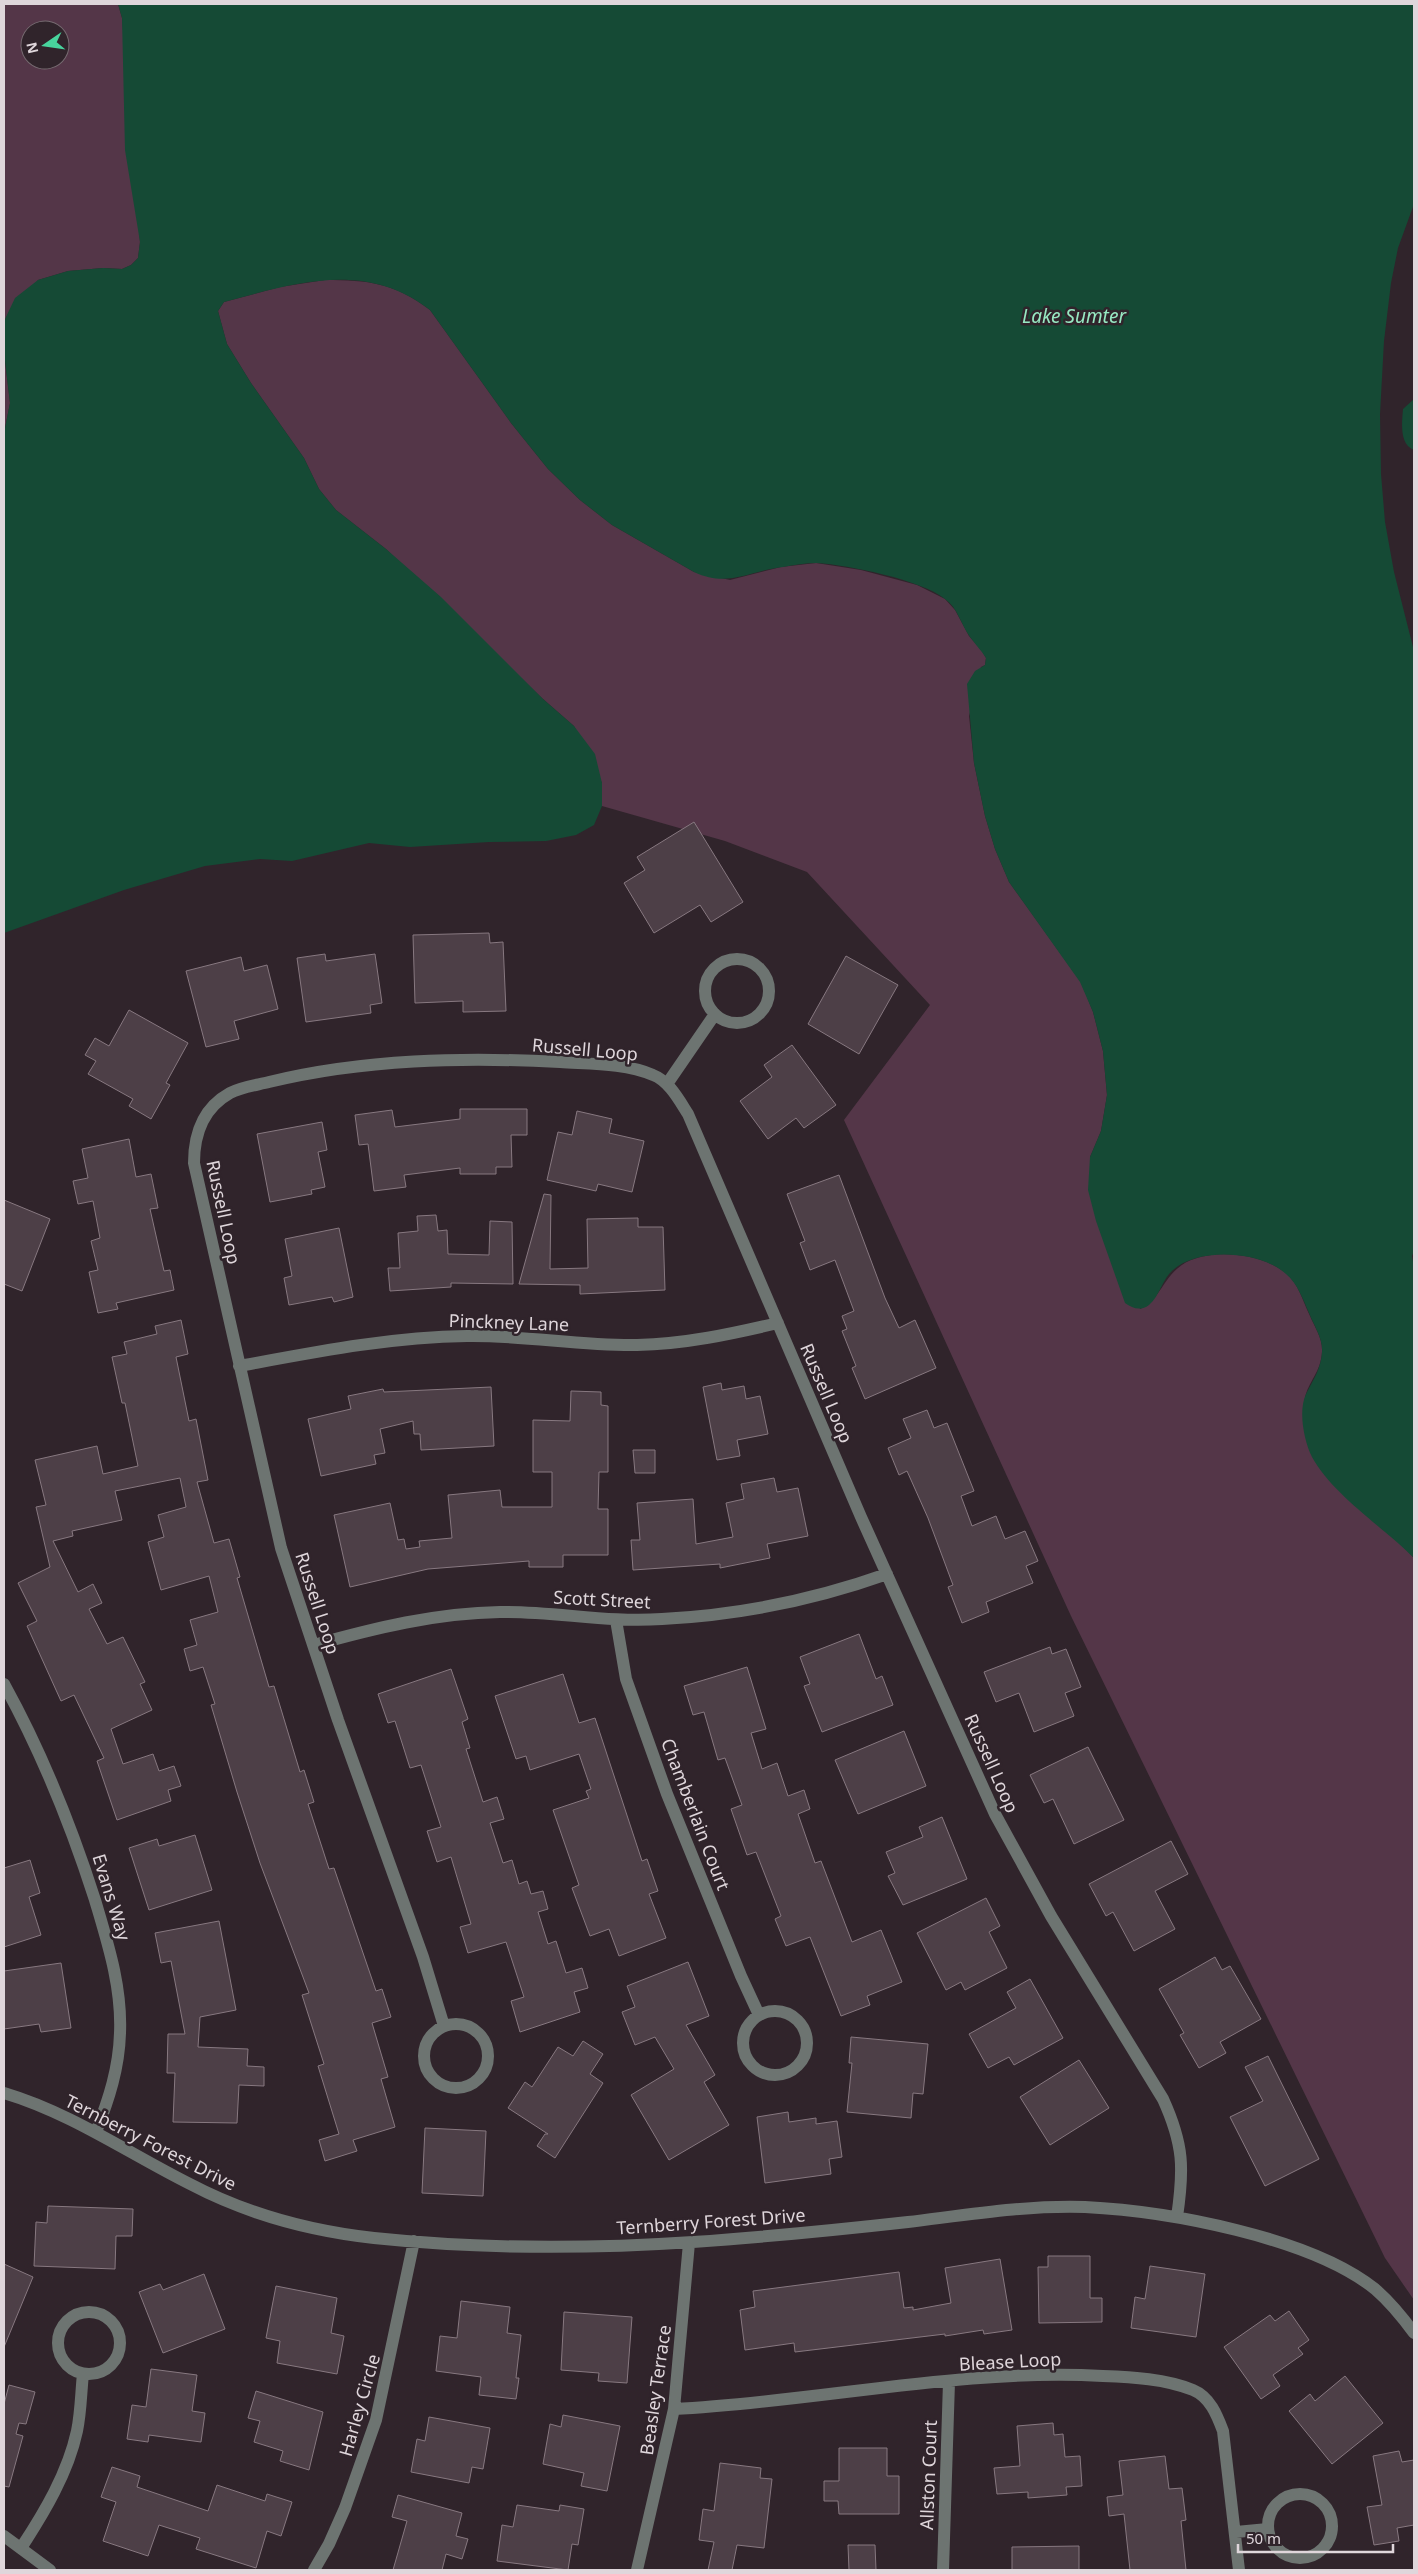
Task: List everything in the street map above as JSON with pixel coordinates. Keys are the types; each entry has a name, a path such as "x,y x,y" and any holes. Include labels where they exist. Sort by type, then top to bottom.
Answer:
{"street":[{"path":"728,960 750,962 759,968 769,985 769,995 760,1013 743,1022 733,1022 716,1014 709,1005 706,994 706,983 711,973 728,960"},
{"path":"667,1084 716,1014"},
{"name":"Russell Loop","path":"444,2026 423,1957 338,1720 281,1548 194,1163 195,1140 200,1124 208,1112 225,1096 247,1087 290,1077 354,1066 486,1059 583,1064 639,1070 655,1075 667,1084 688,1114 887,1574 995,1814 1051,1916 1163,2099 1172,2119 1178,2141 1183,2177 1176,2217"},
{"name":"Pinckney Lane","path":"239,1366 368,1342 416,1337 514,1336 610,1344 646,1344 699,1340 778,1323"},
{"name":"Scott Street","path":"314,1646 395,1625 462,1614 535,1613 616,1620 699,1617 747,1611 800,1601 887,1574"},
{"name":"Chamberlain Court","path":"616,1620 626,1679 741,1976 759,2015"},
{"name":"Evans Way","path":"4,1684 33,1740 79,1850 115,1967 120,2024 117,2068 109,2098 96,2132"},
{"path":"779,2012 789,2015 803,2029 806,2038 804,2053 797,2066 788,2072 778,2075 767,2074 757,2070 747,2058 743,2042 745,2031 759,2015 779,2012"},
{"path":"454,2024 472,2028 485,2043 488,2053 485,2068 477,2080 468,2085 446,2086 436,2081 425,2062 424,2051 428,2041 434,2032 444,2026 454,2024"},
{"name":"Ternberry Forest Drive","path":"4,2093 61,2115 96,2132 189,2184 232,2204 275,2218 326,2231 414,2241 496,2245 689,2243 1038,2208 1085,2207 1176,2217 1266,2238 1347,2270 1375,2290 1400,2315 1414,2333"},
{"name":"Harley Circle","path":"314,2570 329,2544 344,2508 376,2420 414,2241"},
{"name":"Beasley Terrace","path":"637,2570 674,2409 689,2243"},
{"path":"96,2312 106,2316 114,2323 120,2333 121,2344 119,2354 113,2364 104,2371 94,2374 83,2374 66,2364 58,2346 58,2336 68,2319 77,2313 96,2312"},
{"path":"21,2548 42,2517 70,2452 77,2431 83,2374"},
{"name":"Blease Loop","path":"674,2409 736,2406 949,2382 1052,2374 1123,2377 1194,2390 1208,2400 1217,2413 1223,2431 1239,2570"},
{"name":"Allston Court","path":"943,2570 949,2382"},
{"path":"1302,2494 1317,2499 1328,2511 1331,2522 1331,2532 1321,2549 1303,2557 1284,2553 1276,2547 1268,2529 1269,2518 1273,2508 1290,2495 1302,2494"},
{"path":"1236,2532 1268,2529"},
{"path":"4,2536 50,2570"}],"shaded area":[{"path":"4,4 118,4 122,18 140,242 138,258 131,265 122,269 103,268 68,271 38,280 4,329"},
{"path":"325,280 368,282 380,285 405,294 430,310 511,423 548,469 580,500 612,525 694,572 730,580 781,567 816,563 861,570 917,585 945,599 955,610 969,636 986,658 985,665 981,667 969,716 974,763 985,816 995,849 1009,882 1081,982 1093,1012 1103,1051 1107,1095 1101,1131 1090,1157 1140,1309 1154,1298 1169,1278 1182,1265 1202,1257 1227,1254 1240,1255 1265,1261 1286,1273 1300,1293 1322,1347 1317,1371 1305,1398 1303,1425 1396,1539 1414,1558 1414,2300 1385,2258 1071,1616 844,1120 930,1005 807,872 725,841 602,806 602,783 574,726 543,699 386,549 336,510 319,489 304,458 251,383 227,344 218,311 224,302 280,287"},
{"path":"4,353 10,403 4,433"}],"water":[{"name":"Lake Sumter","path":"118,4 1414,4 1414,204 1398,248 1391,283 1384,341 1380,414 1381,474 1385,522 1394,572 1414,651 1414,1251 1412,1256 1414,1267 1414,1558 1345,1497 1321,1471 1312,1457 1304,1435 1302,1409 1306,1394 1320,1364 1322,1347 1318,1332 1300,1292 1286,1274 1275,1266 1261,1260 1230,1255 1214,1255 1184,1263 1173,1270 1166,1278 1156,1297 1146,1307 1131,1307 1125,1303 1096,1221 1088,1190 1090,1157 1101,1131 1107,1095 1103,1051 1093,1012 1080,982 1009,882 995,849 985,816 974,763 967,684 975,671 985,665 986,658 967,632 953,607 934,592 903,580 865,570 830,564 800,564 728,579 706,577 694,572 612,525 580,500 548,469 511,423 430,310 405,295 381,285 355,280 330,280 277,288 224,302 218,311 227,344 251,383 304,458 319,489 336,510 386,549 441,597 543,699 574,726 595,754 602,783 602,806 594,825 576,835 546,841 489,842 410,847 369,843 292,861 260,859 205,866 124,890 4,933 4,433 10,403 4,353 5,319 15,298 38,280 68,271 103,268 122,269 131,265 138,258 140,242 125,150 122,18"},
{"path":"1414,399 1414,450 1406,443 1402,426 1403,409"}],"building":[{"path":"694,822 743,902 711,922 700,905 654,933 624,883 645,870 637,857"},
{"path":"489,933 490,943 503,942 506,1011 463,1012 463,1001 415,1003 413,935"},
{"path":"325,954 326,961 375,954 382,1003 370,1005 371,1013 306,1022 297,958"},
{"path":"846,956 898,985 859,1054 808,1024"},
{"path":"241,957 244,971 267,965 278,1009 234,1021 239,1039 206,1047 186,971"},
{"path":"129,1010 188,1043 166,1083 170,1085 151,1119 129,1106 133,1099 88,1074 96,1061 85,1055 95,1038 109,1046"},
{"path":"792,1045 836,1105 804,1128 796,1118 768,1139 740,1101 772,1077 764,1065"},
{"path":"460,1109 527,1109 527,1135 511,1135 512,1167 496,1167 496,1174 460,1174 460,1168 404,1175 406,1187 374,1191 368,1144 359,1145 355,1115 392,1110 395,1127 460,1119"},
{"path":"577,1111 612,1119 609,1133 644,1141 632,1192 598,1184 596,1191 547,1180 558,1132 572,1135"},
{"path":"322,1122 327,1150 318,1152 325,1187 311,1190 312,1194 270,1202 257,1134"},
{"path":"129,1139 136,1177 151,1174 158,1208 150,1209 164,1271 170,1270 174,1290 116,1303 118,1309 98,1313 89,1272 98,1270 91,1241 100,1238 93,1201 78,1204 73,1181 88,1178 82,1149"},
{"path":"839,1175 885,1298 899,1328 915,1320 936,1368 865,1399 852,1368 856,1366 842,1331 847,1329 842,1316 854,1311 835,1260 810,1270 800,1243 805,1241 787,1194"},
{"path":"544,1194 551,1195 550,1269 588,1268 587,1219 638,1218 638,1227 663,1227 665,1290 580,1294 580,1285 519,1284"},
{"path":"4,1200 50,1219 22,1291 4,1284"},
{"path":"436,1215 438,1231 447,1230 448,1254 489,1255 490,1221 512,1222 513,1284 451,1283 451,1287 390,1291 388,1268 400,1268 398,1233 418,1231 417,1216"},
{"path":"339,1228 353,1297 334,1302 332,1297 289,1305 284,1278 292,1276 285,1239"},
{"path":"181,1320 188,1354 176,1357 189,1421 196,1419 208,1480 197,1482 214,1543 229,1539 240,1577 237,1578 269,1687 274,1686 300,1772 304,1770 314,1802 308,1804 329,1869 334,1868 376,1991 382,1989 391,2017 372,2023 388,2077 381,2079 395,2127 353,2140 357,2151 325,2161 319,2140 339,2134 318,2066 324,2064 302,1995 309,1993 260,1863 211,1705 215,1704 203,1667 190,1671 184,1649 197,1645 190,1620 218,1612 209,1576 161,1590 148,1542 164,1537 158,1515 186,1507 180,1478 115,1491 122,1520 72,1531 73,1536 53,1541 78,1592 93,1584 102,1603 89,1609 107,1644 123,1637 145,1682 140,1684 152,1710 111,1729 123,1764 153,1754 159,1771 174,1766 181,1786 168,1790 171,1801 117,1820 97,1761 104,1758 74,1695 61,1701 27,1626 37,1621 18,1583 50,1567 36,1507 46,1505 35,1460 97,1446 103,1474 138,1466 125,1403 122,1403 112,1357 127,1354 124,1342 157,1334 155,1326"},
{"path":"721,1383 722,1390 744,1386 746,1399 760,1396 768,1434 737,1440 740,1456 717,1460 703,1387"},
{"path":"491,1387 494,1446 421,1450 420,1434 414,1434 413,1421 380,1429 385,1453 374,1455 376,1464 321,1476 308,1419 351,1409 348,1396 383,1389 384,1392"},
{"path":"571,1391 601,1392 601,1405 608,1406 608,1472 599,1472 598,1509 608,1509 608,1555 563,1555 563,1567 529,1567 529,1561 428,1569 350,1587 334,1515 390,1503 398,1540 404,1539 406,1549 420,1547 419,1541 452,1538 448,1495 500,1490 502,1507 552,1507 552,1472 533,1472 533,1420 570,1421"},
{"path":"927,1410 934,1428 947,1423 974,1491 961,1496 972,1526 996,1516 1005,1539 1025,1531 1038,1561 1026,1566 1033,1583 986,1602 989,1612 962,1623 948,1587 953,1585 928,1518 907,1471 899,1475 888,1448 911,1438 903,1419"},
{"path":"633,1450 655,1450 655,1473 635,1473"},
{"path":"774,1478 777,1492 798,1488 808,1536 767,1544 770,1558 720,1568 720,1564 633,1570 631,1540 640,1540 637,1503 693,1499 696,1544 733,1537 726,1503 744,1499 741,1484"},
{"path":"859,1634 876,1679 882,1676 893,1705 822,1732 804,1686 810,1684 800,1657"},
{"path":"1050,1647 1052,1654 1066,1649 1081,1687 1065,1693 1074,1716 1034,1732 1019,1693 996,1702 984,1672"},
{"path":"747,1667 766,1729 751,1733 762,1769 777,1763 788,1796 804,1790 810,1809 798,1814 815,1863 821,1861 852,1942 881,1930 902,1982 867,1996 870,2005 841,2016 810,1937 786,1946 775,1919 781,1916 756,1852 747,1855 731,1809 742,1805 725,1758 718,1760 704,1712 693,1715 684,1686"},
{"path":"451,1669 468,1719 462,1722 470,1748 466,1749 483,1802 497,1797 504,1819 490,1823 503,1863 512,1860 519,1884 527,1881 531,1894 543,1891 548,1909 538,1912 548,1944 556,1941 566,1973 582,1968 588,1988 574,1992 580,2012 520,2032 511,2001 524,1997 506,1942 468,1953 460,1927 471,1924 451,1857 437,1862 427,1831 441,1827 421,1765 410,1768 395,1721 388,1723 378,1694"},
{"path":"563,1674 579,1723 595,1718 642,1861 647,1859 658,1891 649,1894 666,1938 619,1956 609,1929 590,1936 572,1888 579,1885 553,1810 589,1798 586,1791 591,1789 579,1754 530,1770 526,1756 516,1759 495,1696"},
{"path":"904,1731 926,1786 858,1814 835,1760"},
{"path":"1088,1747 1124,1820 1074,1844 1053,1799 1044,1803 1030,1775"},
{"path":"942,1817 967,1879 903,1905 888,1876 895,1873 886,1852 923,1837 919,1827"},
{"path":"195,1835 212,1890 149,1910 129,1848 157,1839 159,1846"},
{"path":"1171,1841 1188,1874 1155,1891 1175,1929 1134,1951 1113,1912 1106,1916 1089,1884"},
{"path":"30,1860 40,1893 29,1897 41,1935 4,1947 4,1868"},
{"path":"986,1898 1000,1926 989,1932 1007,1968 965,1990 961,1982 946,1990 917,1933"},
{"path":"219,1921 236,2010 200,2017 198,2047 248,2049 247,2066 264,2067 264,2086 239,2085 237,2123 173,2122 175,2073 167,2073 168,2034 185,2034 171,1961 161,1963 155,1933"},
{"path":"1215,1957 1222,1970 1230,1966 1261,2019 1220,2042 1226,2053 1199,2068 1180,2035 1184,2033 1159,1989"},
{"path":"688,1962 709,2016 686,2025 715,2075 704,2082 729,2125 669,2160 631,2095 674,2069 655,2037 635,2045 622,2012 635,2007 627,1986"},
{"path":"61,1963 71,2028 41,2032 39,2024 4,2029 4,1971"},
{"path":"1030,1979 1063,2038 1014,2065 1009,2057 988,2068 969,2034 1016,2008 1007,1992"},
{"path":"851,2037 928,2044 923,2094 913,2093 911,2118 847,2112 852,2063 849,2063"},
{"path":"583,2041 603,2054 590,2074 603,2083 555,2158 537,2146 545,2134 548,2134 508,2108 525,2082 532,2087 558,2047 573,2056"},
{"path":"1268,2056 1319,2159 1265,2186 1230,2117 1263,2101 1245,2067"},
{"path":"1079,2060 1109,2108 1050,2145 1020,2097"},
{"path":"788,2112 789,2122 816,2118 816,2124 837,2121 842,2157 829,2159 831,2174 765,2183 757,2117"},
{"path":"425,2128 486,2131 483,2196 422,2193"},
{"path":"48,2206 133,2209 132,2236 116,2236 115,2269 34,2266 36,2222 47,2223"},
{"path":"1048,2256 1090,2256 1090,2298 1102,2298 1102,2322 1039,2323 1038,2267 1048,2267"},
{"path":"1000,2259 1012,2330 984,2334 983,2330 945,2336 945,2334 795,2352 794,2343 745,2350 740,2310 755,2307 753,2291 899,2272 904,2308 913,2307 913,2310 951,2303 945,2268"},
{"path":"4,2264 33,2277 4,2347"},
{"path":"1150,2266 1205,2274 1196,2337 1131,2328 1135,2297 1145,2299"},
{"path":"204,2274 225,2329 163,2353 139,2292 160,2284 163,2290"},
{"path":"276,2286 337,2298 331,2333 344,2336 337,2374 277,2363 280,2341 266,2338"},
{"path":"461,2301 510,2307 507,2333 521,2335 516,2378 519,2378 516,2399 479,2395 481,2377 436,2371 440,2336 457,2338"},
{"path":"1289,2311 1309,2340 1298,2348 1303,2354 1273,2375 1280,2386 1261,2399 1224,2347 1270,2315 1275,2321"},
{"path":"564,2312 632,2317 627,2383 598,2381 599,2373 561,2370"},
{"path":"151,2369 197,2375 192,2411 205,2413 201,2442 149,2435 148,2442 127,2439 132,2405 146,2407"},
{"path":"1345,2376 1383,2423 1332,2464 1289,2411 1310,2394 1315,2401"},
{"path":"9,2385 35,2392 26,2424 19,2423 16,2434 23,2436 9,2487 4,2486 4,2404"},
{"path":"256,2391 323,2412 309,2470 280,2461 283,2451 254,2442 260,2421 248,2418"},
{"path":"563,2415 620,2426 607,2491 581,2486 584,2473 543,2464 550,2424 561,2427"},
{"path":"429,2417 490,2428 483,2469 472,2467 469,2483 411,2472 417,2439 425,2441"},
{"path":"1053,2423 1054,2435 1063,2434 1065,2457 1080,2456 1082,2486 1066,2487 1067,2495 1028,2498 1028,2492 997,2494 994,2468 1020,2466 1017,2426"},
{"path":"839,2448 887,2448 887,2476 899,2476 899,2514 839,2514 838,2501 824,2501 824,2481 839,2481"},
{"path":"1399,2451 1402,2462 1414,2460 1414,2525 1397,2528 1399,2541 1374,2545 1367,2507 1382,2505 1373,2456"},
{"path":"1165,2456 1169,2489 1182,2488 1186,2520 1181,2521 1186,2570 1130,2570 1124,2514 1109,2516 1107,2497 1123,2495 1119,2461"},
{"path":"720,2463 761,2468 760,2478 772,2479 764,2548 737,2545 732,2570 708,2570 714,2542 699,2540 703,2509 714,2511"},
{"path":"112,2467 140,2476 137,2487 208,2511 217,2485 265,2501 267,2494 292,2502 281,2536 267,2531 256,2568 196,2549 200,2538 159,2525 148,2556 103,2541 116,2502 101,2497"},
{"path":"398,2495 462,2513 456,2536 468,2539 462,2559 446,2554 442,2570 393,2570 407,2521 392,2517"},
{"path":"517,2505 559,2511 560,2505 584,2509 578,2545 572,2544 568,2570 497,2561 502,2525 513,2527"},
{"path":"848,2545 875,2545 876,2570 849,2570"},
{"path":"1079,2546 1079,2570 1012,2570 1012,2547"}]}
